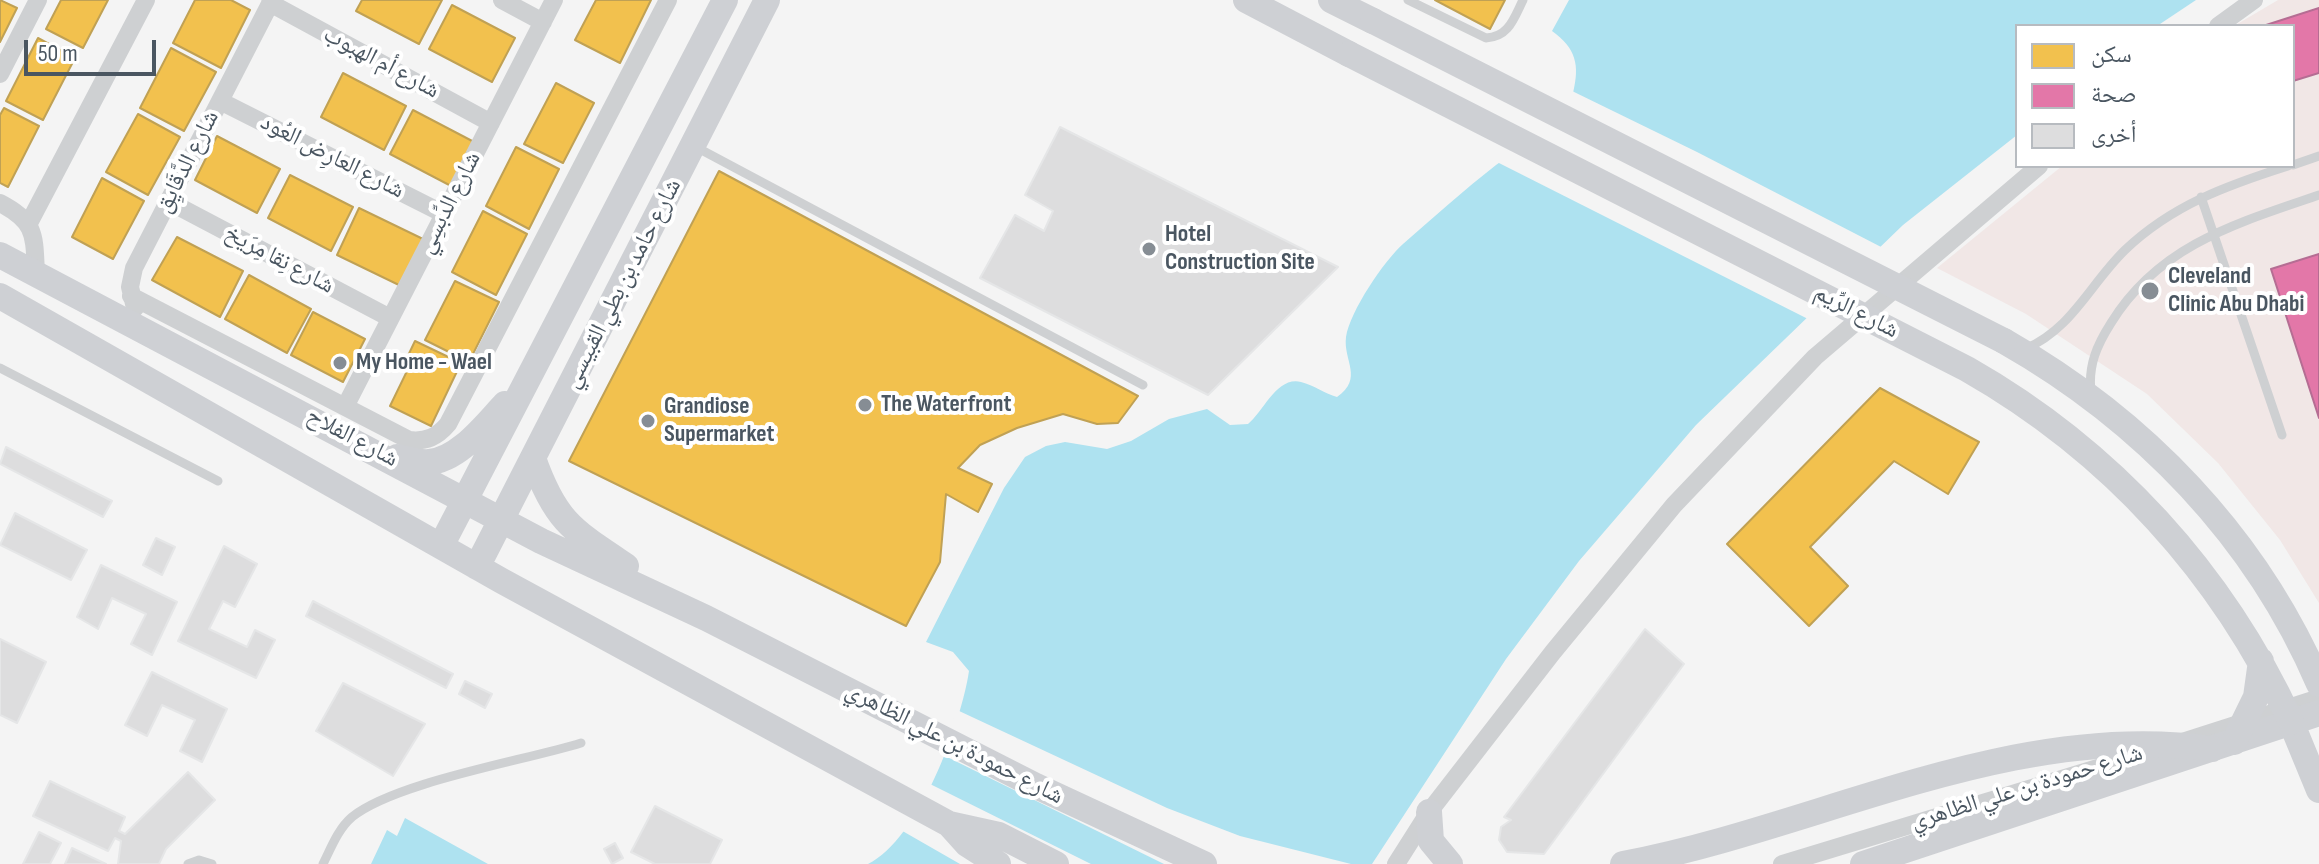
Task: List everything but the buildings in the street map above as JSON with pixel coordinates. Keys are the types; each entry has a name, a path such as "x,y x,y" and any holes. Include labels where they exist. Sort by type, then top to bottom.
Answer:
{"main road":[{"name":"شارع حامد بن بطي القبيسي","path":"441,546 725,0"},
{"name":"شارع حامد بن بطي القبيسي","path":"477,567 769,0"},
{"name":"شارع الرِّيم","path":"1246,0 1967,369 2016,399 2089,453 2154,515 2212,585 2261,661 2283,718 2319,790"},
{"name":"شارع الرِّيم","path":"1331,0 2022,351 2092,398 2165,461 2208,506 2264,580 2295,633 2319,684"},
{"name":"شارع الفلاح","path":"0,255 142,329 257,374 383,455 502,520 706,618"},
{"name":"شارع الفلاح","path":"0,296 477,567 949,824"},
{"path":"383,455 429,462 440,458 471,439 521,387"},
{"path":"533,458 552,506 575,532 706,618"},
{"name":"شارع حمودة بن علي الظاهري","path":"706,618 1036,786 1204,864"},
{"path":"2295,633 2319,653"},
{"path":"1623,864 1737,838 1887,789 1980,766 2128,744 2223,745 2256,697 2261,661"},
{"name":"شارع حمودة بن علي الظاهري","path":"1863,864 2223,745 2283,718 2319,713"},
{"path":"1429,812 1431,841 1450,864"},
{"path":"949,824 967,844 998,864"},
{"path":"949,824 999,835 1056,864"}],"street":[{"path":"0,74 38,0"},
{"path":"29,223 146,0"},
{"path":"502,0 543,22"},
{"name":"شارع الدِّبسِي","path":"346,405 554,0"},
{"path":"131,296 257,374 346,405 409,440 431,438 448,424 668,0"},
{"path":"2221,24 2254,0"},
{"name":"شارع الدَّقَايِق","path":"131,296 134,268 271,2"},
{"name":"شارع أم الهبوب","path":"271,2 491,123"},
{"name":"شارع العارِض العُود","path":"220,101 444,214"},
{"path":"1396,864 1429,812 1674,505 1815,357 2037,168"},
{"name":"شارع نِقا مِرَيخ","path":"168,201 390,318"},
{"path":"0,203 29,223 34,239 36,274"},
{"path":"131,296 142,329"},
{"path":"2283,718 2319,698"},
{"name":"شارع حمودة بن علي الظاهري","path":"1782,864 2283,718"}],"lane":[{"path":"1408,0 1486,38 1498,37 1508,29 1523,0"},
{"path":"694,146 1143,385"},
{"path":"2295,164 2319,156"},
{"path":"2022,351 2046,339 2067,321 2103,274 2148,230 2201,197 2283,168"},
{"path":"2092,398 2090,376 2094,356 2116,315 2152,273 2180,250 2213,232 2319,195"},
{"path":"2201,197 2282,435"},
{"path":"0,368 218,481"},
{"path":"323,864 342,829 359,812 426,784 581,743"},
{"path":"188,864 199,860 212,864"}],"shaded area":[{"name":"Cleveland Clinic Abu Dhabi","path":"2278,0 2319,0 2319,603 2280,540 2218,463 2147,394 2026,314 1937,268 2060,168 2295,168 2295,24 2237,24"}],"water":[{"path":"1569,0 2196,0 2160,24 2015,24 2015,137 1903,225 1696,425 1579,561 1506,659 1372,864 868,864 887,851 904,831 935,778 947,749 969,671 953,652 926,642 1004,488 1025,457 1046,446 1065,442 1107,449 1131,441 1169,419 1207,409 1230,425 1248,424 1278,389 1292,382 1306,383 1337,397 1345,390 1351,376 1346,346 1349,326 1369,287 1387,262 1403,244 1484,174 1550,131 1566,116 1576,66 1571,51 1552,31"},
{"path":"405,818 488,864 371,864 387,830 397,836"}],"pier":[{"path":"1570,90 1885,249 1810,320 1495,161 1538,134 1564,112"},
{"path":"957,710 1167,808 1240,836 1351,864 1164,864 941,754"},
{"path":"928,783 1091,864 960,864 899,829"}],"place":[{"name":"Hotel Construction Site","path":"1149,249"},
{"name":"Cleveland Clinic Abu Dhabi","path":"2150,291"},
{"name":"My Home - Wael","path":"340,363"},
{"name":"The Waterfront","path":"865,405"},
{"name":"Grandiose Supermarket","path":"648,421"}]}
